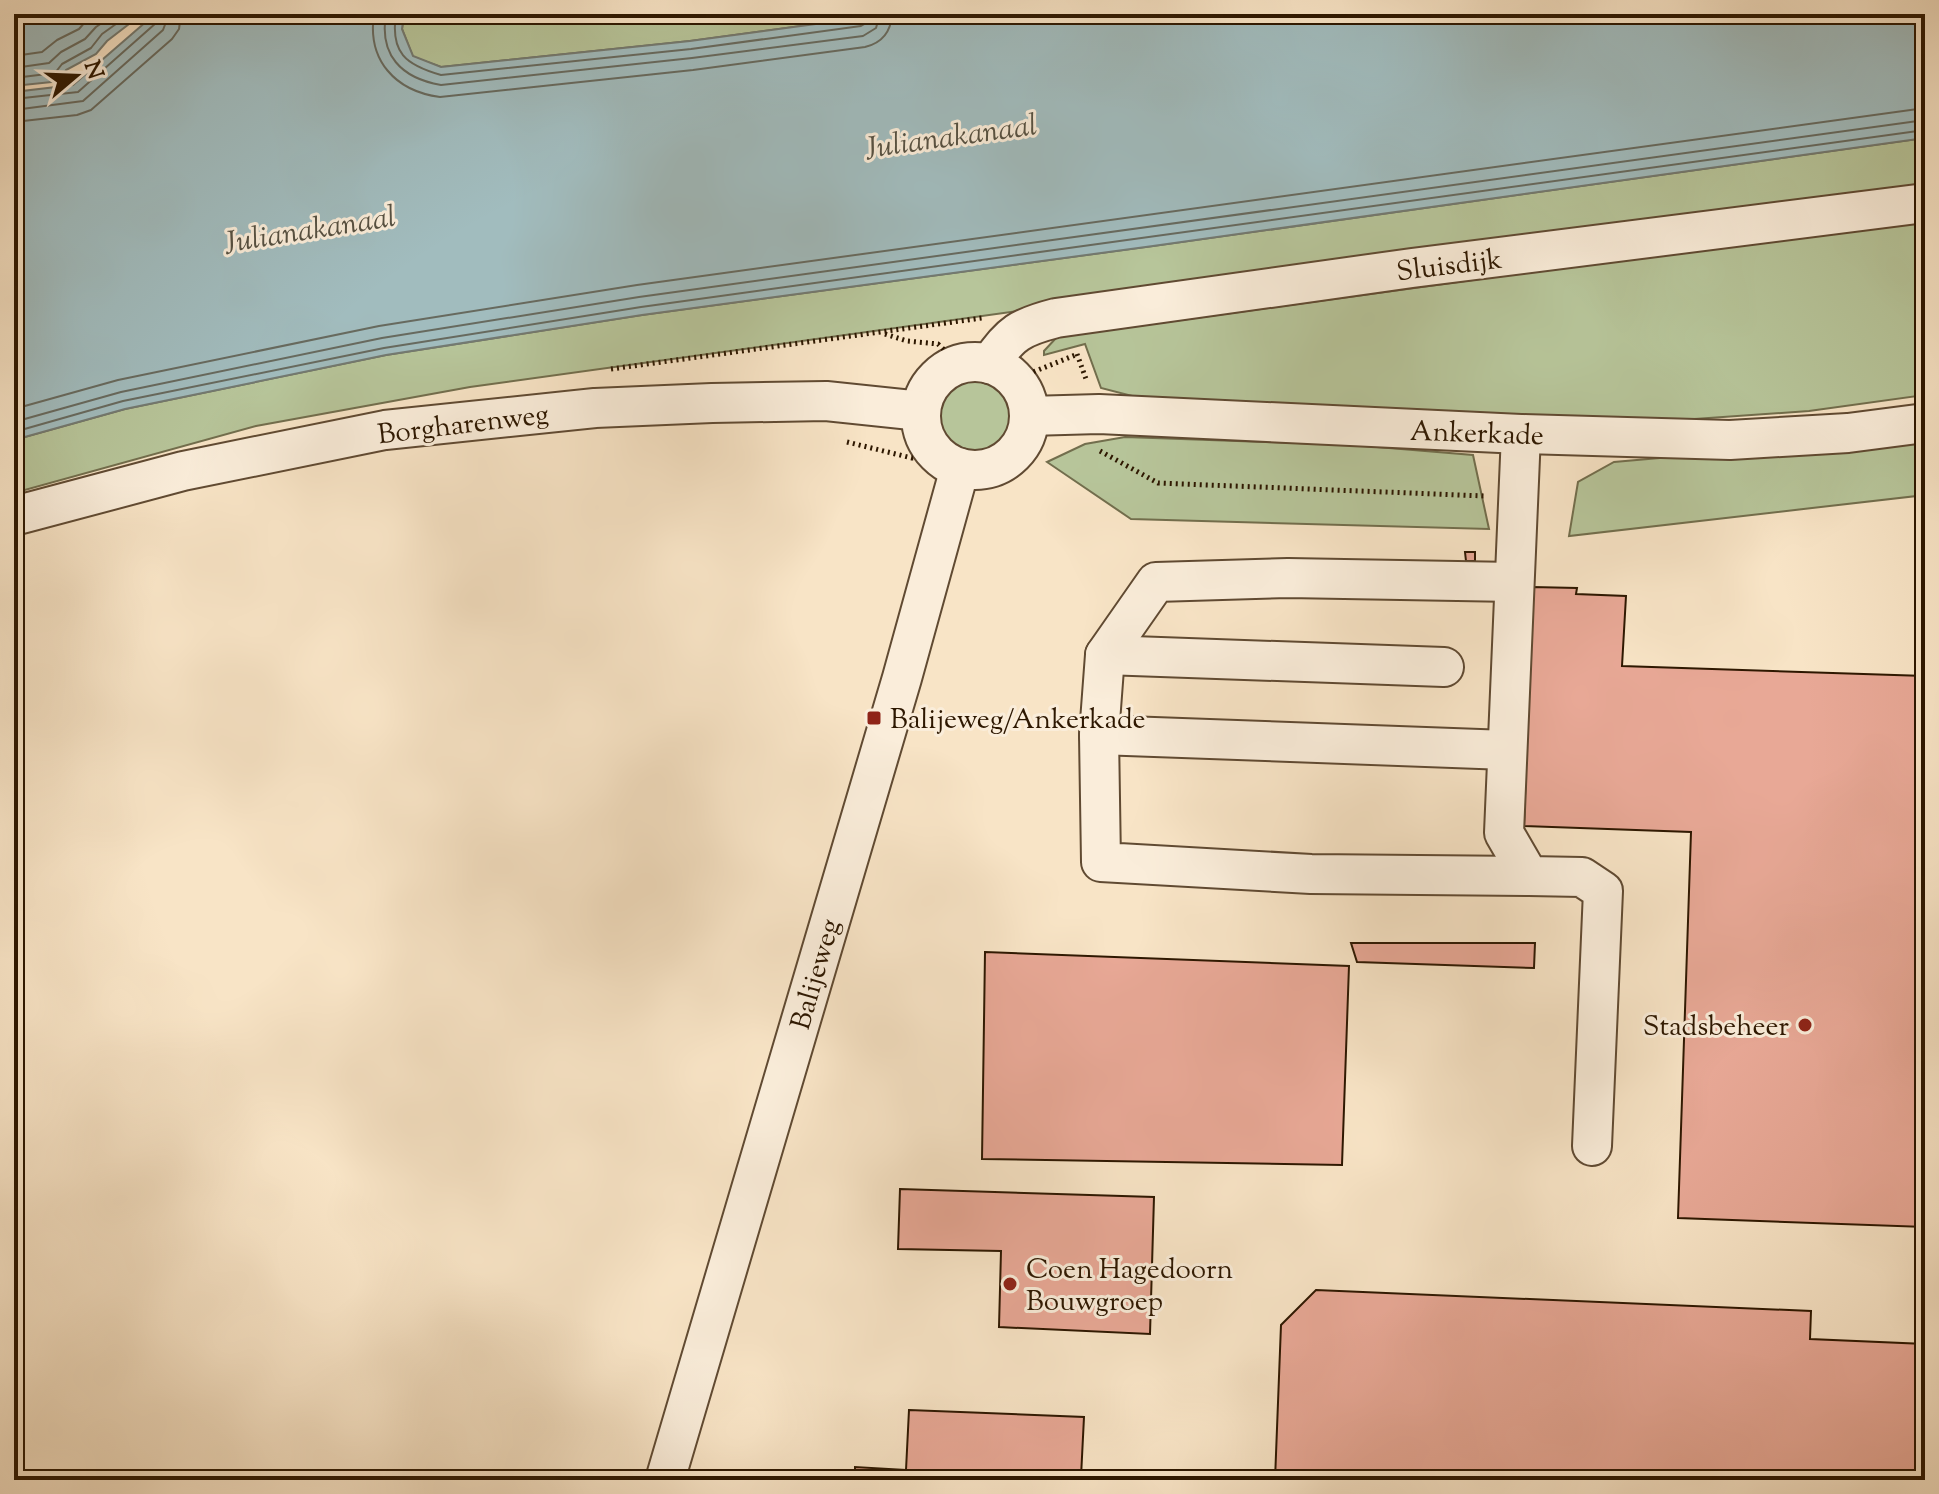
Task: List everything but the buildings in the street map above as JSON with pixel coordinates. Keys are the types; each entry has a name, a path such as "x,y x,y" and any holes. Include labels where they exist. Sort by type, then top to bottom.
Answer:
{"street":[{"name":"Sluisdijk","path":"974,364 1010,336 1028,326 1056,318 1412,268 1925,203"},
{"path":"974,364 1010,374 1019,385 1029,416 1025,436 1009,458 982,470 949,462 923,431 921,411 934,380 974,364"},
{"name":"Borgharenweg","path":"14,516 183,471 385,430 595,408 712,403 826,401 921,411"},
{"name":"Ankerkade","path":"1029,416 1099,414 1521,434 1730,440 1848,433 1925,423"},
{"path":"1521,434 1504,833 1529,876"},
{"name":"Balijeweg","path":"665,1480 902,678 949,462"},
{"path":"1514,582 1288,578 1156,582 1105,655 1099,735 1101,862 1311,874 1582,877 1603,891 1592,1146"},
{"path":"1105,655 1444,667"},
{"path":"1099,735 1507,750"}],"path":[{"path":"608,369 979,318"},
{"path":"880,333 907,341 938,344 974,364"},
{"path":"838,441 912,458 949,462"},
{"path":"1089,446 1158,483 1517,497"}],"green space":[{"path":"404,14 890,14 690,41 441,67 413,57 402,29"},
{"path":"1925,138 1925,185 470,387 256,426 14,493 14,440 125,409 386,355 642,315"},
{"path":"1925,218 1925,395 1809,411 1623,424 1136,397 1101,388 1085,344 1044,355 1057,337"},
{"path":"975,380 995,386 1005,396 1011,416 1005,436 995,446 975,452 955,446 945,436 939,416 945,396 955,386"},
{"path":"1925,431 1925,495 1569,536 1578,482 1614,462 1864,440"},
{"path":"1125,437 1353,445 1473,455 1489,529 1131,519 1047,462 1085,444"}],"water":[{"path":"14,14 142,14 107,41 96,54 66,70 61,81 14,86"},
{"name":"Julianakanaal","path":"155,14 404,14 402,29 413,56 441,67 690,41 890,14 1925,14 1925,138 642,315 386,355 125,409 14,440 14,92 73,85"}],"place":[{"name":"Balijeweg/Ankerkade","path":"874,718"},
{"name":"Stadsbeheer","path":"1805,1025"},
{"name":"Coen Hagedoorn Bouwgroep","path":"1010,1284"}]}
